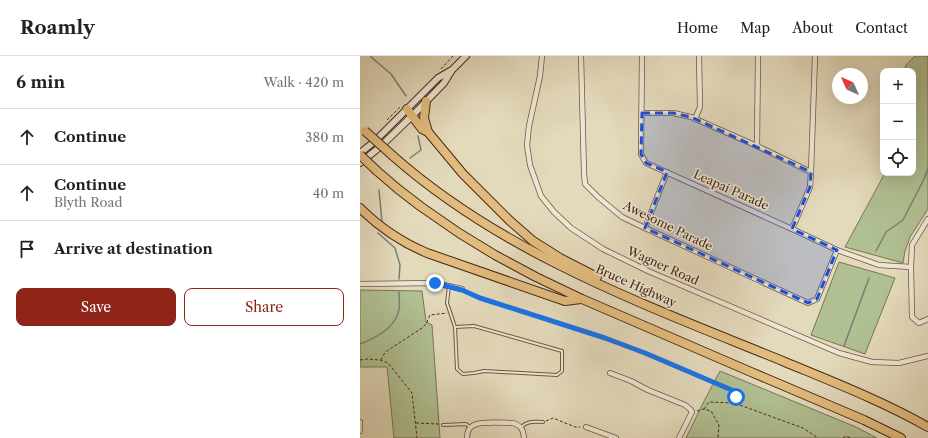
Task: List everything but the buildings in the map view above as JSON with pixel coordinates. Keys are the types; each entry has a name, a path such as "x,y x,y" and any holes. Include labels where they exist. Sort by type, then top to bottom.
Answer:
{"highway":[{"path":"426,101 424,118 428,132"},
{"path":"409,113 422,129 428,132 463,174 524,233 560,258 609,284 624,295"},
{"name":"Bruce Highway","path":"363,128 414,174 453,203 502,234 548,259 624,295 875,400 928,427"},
{"path":"360,154 377,171 420,206 495,256 582,299 864,420 901,438"},
{"path":"360,208 377,224 401,241 427,253 565,301 582,299"}],"main road":[{"path":"360,154 409,113 426,101 444,83 452,70 466,56"},
{"path":"360,163 380,147 438,78 452,70"}],"street":[{"name":"Wagner Road","path":"542,56 540,76 529,126 527,145 530,165 541,196 554,212 571,228 603,249 648,271 839,353 872,362 899,363 928,356"},
{"name":"Awesome Parade","path":"581,56 585,184 622,217 808,303 817,299 837,250"},
{"name":"Leapai Parade","path":"642,56 641,154 646,163 792,228 837,250 879,265 910,267"},
{"path":"695,119 700,108 699,56"},
{"path":"757,146 758,56"},
{"path":"792,228 810,187 812,172 815,56"},
{"path":"642,113 673,113 695,119 812,172"},
{"path":"645,228 667,172"},
{"path":"928,220 912,245 910,267 912,318 919,323 928,319"},
{"path":"360,284 435,283 462,290"},
{"path":"610,373 685,405 690,409 692,412 679,438"},
{"path":"360,422 360,431"},
{"path":"467,438 470,427 474,424 513,423 518,424 521,427 524,438"},
{"path":"586,427 616,438"}],"lane":[{"path":"448,286 447,303 455,327 457,369 462,374 484,371 557,375 562,371 562,351 474,326 455,327"},
{"path":"521,427 525,423 529,422 543,422"},
{"path":"443,425 466,424 470,427"}],"path":[{"path":"462,290 480,298 605,338 645,353 734,391 736,397 734,403"},
{"path":"380,360 387,351 422,328 426,324 430,315 450,313"},
{"path":"360,360 380,360 388,363 412,393 417,438"},
{"path":"704,409 709,402 734,403 803,428 818,438"},
{"path":"692,412 704,409 711,411 719,425 718,438"},
{"path":"543,422 553,418 575,427 586,427"},
{"path":"415,423 443,425"},
{"path":"843,438 846,436 851,438"}],"highlighted area":[{"path":"642,113 673,113 691,117 811,172 810,187 792,229 837,250 817,299 808,303 645,228 667,172 646,163 641,154"}],"green space":[{"path":"915,56 928,56 928,209 910,237 903,263 845,247 883,176 916,176 916,68 906,68 906,65"},
{"path":"839,262 895,278 865,354 811,335"},
{"path":"360,290 422,291 426,322 432,325 440,438 394,438 387,367 360,367"},
{"path":"720,371 856,427 877,438 686,438"}],"waterway":[{"path":"371,56 391,74 406,96"},
{"path":"410,158 421,150 418,136"},
{"path":"876,251 886,232 903,220 928,168"},
{"path":"379,190 382,222"},
{"path":"378,233 395,248 400,265 399,279"},
{"path":"844,346 869,278"},
{"path":"360,344 379,335 394,322 399,309 399,292"}],"route":[{"path":"435,283 462,290 480,298 605,338 645,353 734,391 736,397"}]}
